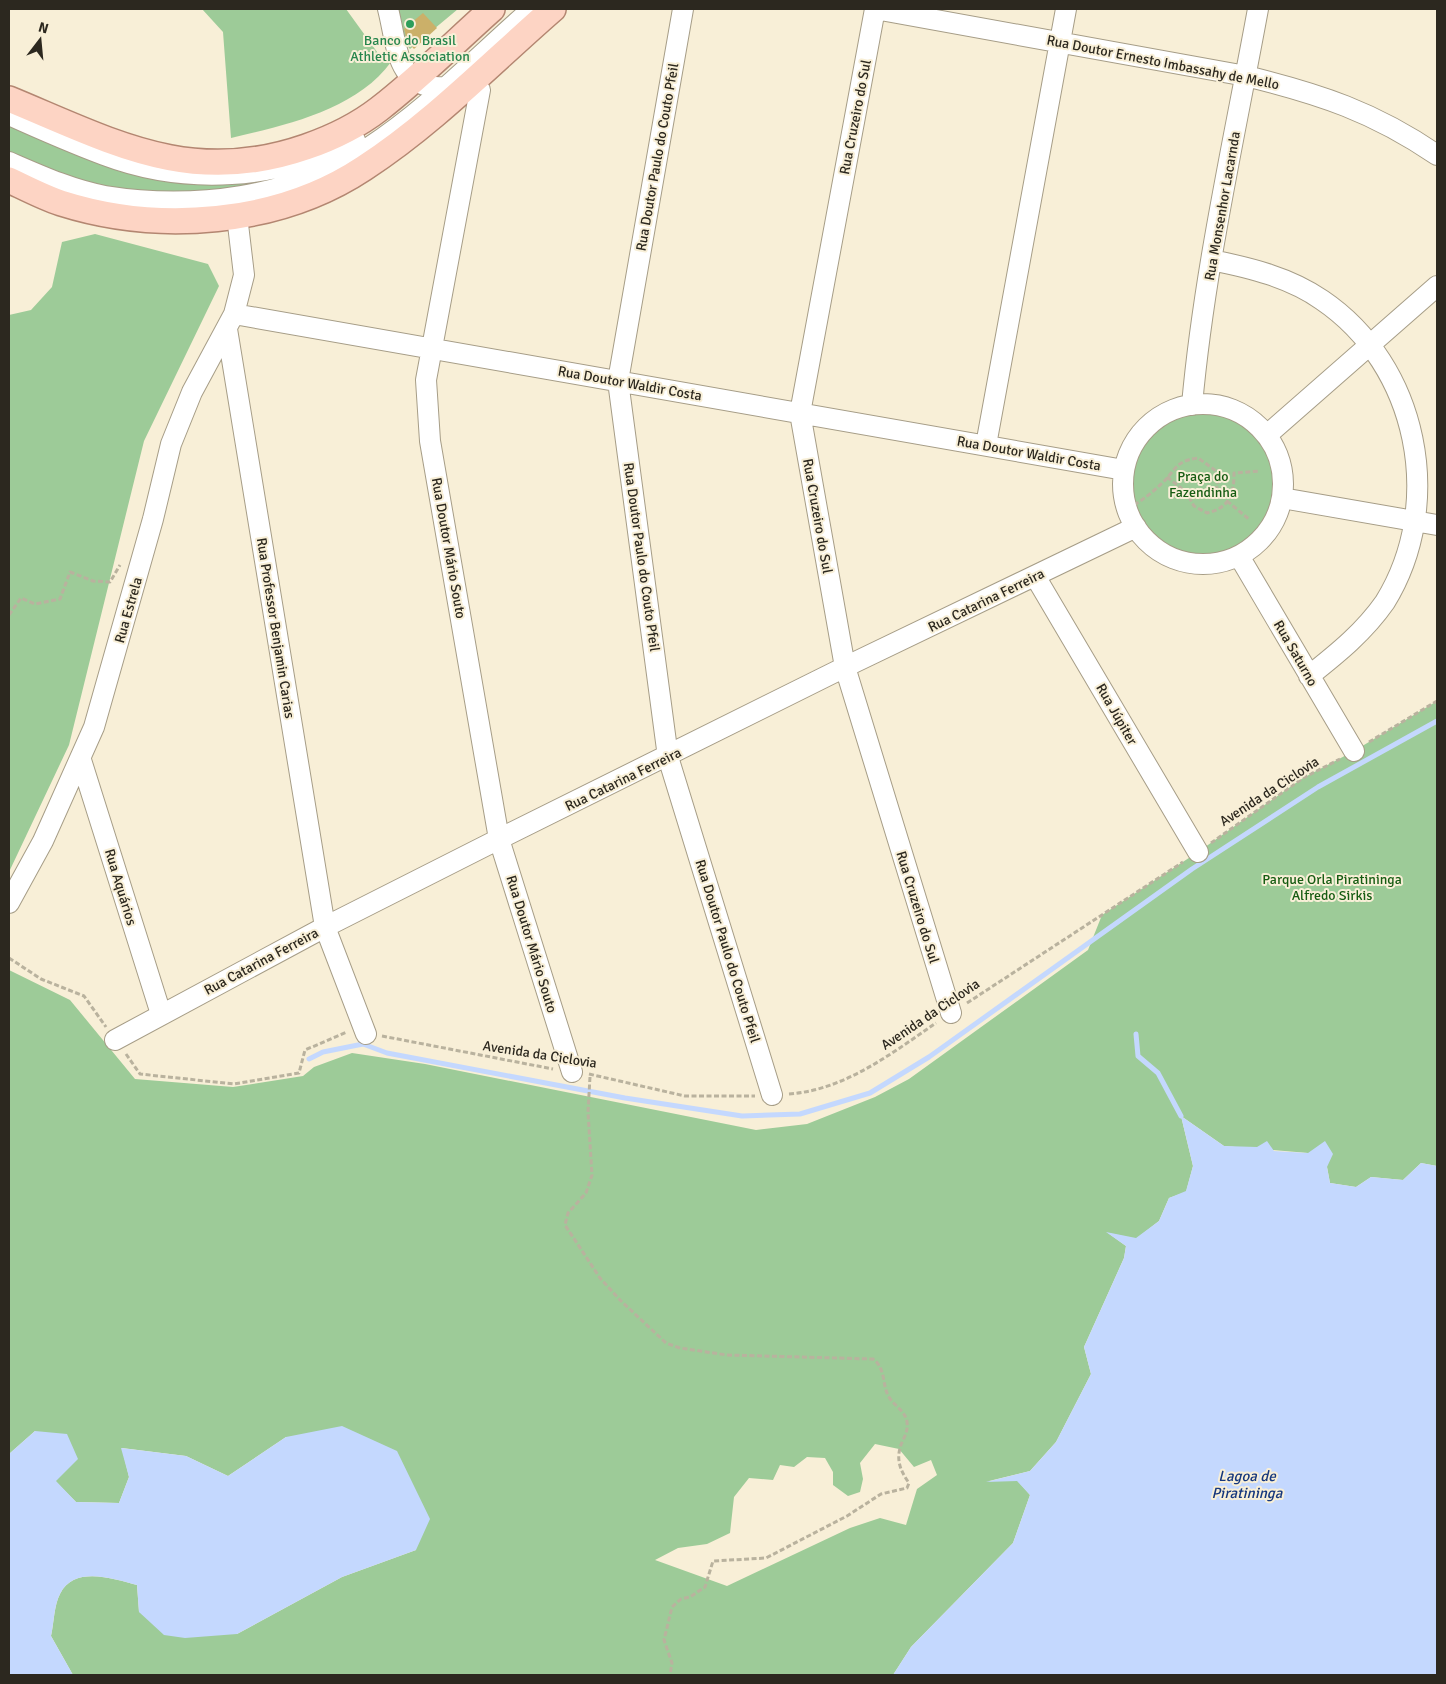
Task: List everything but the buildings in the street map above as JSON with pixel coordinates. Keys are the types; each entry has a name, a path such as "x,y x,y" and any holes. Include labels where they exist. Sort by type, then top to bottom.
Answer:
{"main road":[{"path":"9,99 107,140 146,153 200,163 232,163 282,155 327,140 379,110 418,83 492,9"},
{"path":"9,180 60,202 130,218 170,220 237,216 289,203 338,183 365,168 553,9"}],"street":[{"path":"388,9 402,67 418,83 445,88 471,80"},
{"path":"9,115 105,156 164,172 231,176 286,167 335,150 367,134 418,83 512,9"},
{"path":"9,162 44,178 104,195 171,203 233,198 289,184 327,169 367,149 445,88 532,9"},
{"name":"Rua Doutor Paulo do Couto Pfeil","path":"683,9 618,381 668,757 772,1095"},
{"name":"Rua Doutor Ernesto Imbassahy de Mello","path":"875,9 1246,76 1330,98 1361,111 1406,134 1437,155"},
{"name":"Rua Cruzeiro do Sul","path":"875,9 800,413 845,667 951,1013"},
{"path":"986,445 1066,9"},
{"name":"Rua Monsenhor Lacarnda","path":"1192,405 1196,360 1212,260 1258,9"},
{"name":"Rua Doutor Mário Souto","path":"471,80 480,90 480,97 426,380 430,441 499,839 572,1072"},
{"path":"231,321 244,275 237,216"},
{"path":"1212,260 1270,274 1296,285 1321,299 1344,316 1369,343 1396,384 1407,410 1415,437 1420,493 1410,549 1399,576 1386,600 1349,644 1309,676"},
{"path":"1267,435 1369,343 1437,286"},
{"name":"Rua Doutor Waldir Costa","path":"231,321 431,348 1124,470"},
{"name":"Rua Estrela","path":"9,903 43,841 81,760 94,727 153,519 171,444 192,392 231,321"},
{"name":"Rua Professor Benjamin Carias","path":"231,321 325,927 366,1034"},
{"path":"1192,405 1220,406 1246,416 1267,435 1281,465 1282,498 1276,519 1264,536 1239,556 1211,563 1182,561 1171,557 1151,544 1131,518 1124,490 1124,470 1132,446 1147,426 1168,412 1192,405"},
{"path":"1282,498 1437,525"},
{"name":"Rua Catarina Ferreira","path":"115,1040 325,927 499,839 668,757 845,667 1036,576 1131,518"},
{"name":"Rua Saturno","path":"1239,556 1354,751"},
{"name":"Rua Júpiter","path":"1036,576 1198,852"},
{"name":"Rua Aquários","path":"81,760 161,1014"}],"path":[{"path":"1131,518 1184,460 1198,458 1219,474 1216,493 1211,497 1200,492 1200,488"},
{"path":"1167,477 1186,492 1194,506 1207,513 1219,510 1227,501 1233,492 1234,474 1260,471"},
{"path":"1227,501 1250,520"},
{"path":"9,615 21,598 35,604 60,599 70,572 93,581 110,582 124,558"},
{"name":"Avenida da Ciclovia","path":"115,1040 140,1074 234,1084 299,1073 305,1050 350,1031 572,1072 613,1077 686,1096 803,1093 849,1078 890,1055 1198,852 1303,778 1354,751 1437,701"},
{"path":"9,958 41,979 84,996 115,1040"},
{"path":"590,1085 588,1112 592,1175 586,1193 568,1213 565,1225 600,1278 620,1300 666,1343 680,1348 727,1355 874,1359 878,1363 889,1397 905,1414 908,1423 908,1430 900,1448 898,1462 909,1483 907,1488 881,1494 847,1516 766,1558 714,1561 705,1587 690,1597 681,1599 672,1607 664,1640 672,1663 670,1675"}],"green space":[{"path":"202,9 346,9 380,56 391,62 376,79 339,104 297,121 231,138 223,32"},
{"name":"Banco do Brasil Athletic Association","path":"378,9 458,9 410,49 402,40 387,44"},
{"path":"9,124 289,178 198,193 112,189 50,171 9,153"},
{"path":"95,234 208,264 219,286 144,441 69,745 9,872 9,315 31,310 52,287 62,242"},
{"name":"Praça do Fazendinha","path":"1203,414 1217,415 1230,419 1252,435 1268,457 1272,470 1272,498 1268,511 1252,533 1230,549 1217,553 1203,554 1189,553 1176,549 1154,533 1138,511 1134,498 1133,484 1134,470 1138,457 1154,435 1176,419 1189,415"},
{"name":"Parque Orla Piratininga Alfredo Sirkis","path":"1437,701 1437,1166 1421,1163 1403,1180 1371,1177 1356,1187 1330,1183 1327,1167 1308,1153 1224,1146 1181,1116 1193,1166 1186,1192 1169,1198 1159,1221 1136,1239 1108,1233 1126,1246 1124,1258 1084,1347 1091,1374 1056,1442 1030,1471 989,1481 1017,1480 1030,1495 1013,1543 911,1647 893,1675 73,1675 51,1636 58,1598 66,1585 75,1580 95,1576 137,1585 139,1612 237,1634 342,1577 416,1550 286,1437 228,1476 186,1456 122,1448 129,1477 119,1503 76,1502 55,1481 35,1431 9,1454 9,970 70,1000 135,1079 233,1087 303,1076 314,1067 352,1053 425,1064 756,1130 807,1124 875,1097 909,1079 1088,950 1102,915 1198,852 1303,778 1354,751","holes":["875,1444 899,1449 914,1467 931,1460 937,1475 917,1489 906,1525 880,1518 850,1528 727,1586 655,1560 678,1548 707,1544 730,1533 734,1497 749,1478 773,1480 780,1465 794,1467 807,1457 825,1458 833,1472 833,1485 848,1496 860,1492 863,1479 860,1463"]}],"water":[{"name":"Lagoa de Piratininga","path":"1181,1116 1224,1146 1257,1147 1267,1141 1274,1151 1308,1153 1325,1141 1333,1154 1327,1167 1330,1183 1356,1187 1371,1177 1403,1180 1421,1163 1437,1166 1437,1675 893,1675 911,1647 1013,1543 1030,1495 1017,1481 986,1482 1030,1471 1056,1442 1091,1374 1084,1347 1124,1258 1126,1246 1106,1232 1136,1238 1159,1221 1169,1198 1186,1191 1193,1166"},
{"path":"342,1426 397,1451 430,1519 416,1550 342,1577 237,1634 185,1638 164,1635 139,1612 137,1585 95,1576 84,1577 66,1585 60,1594 55,1609 51,1636 73,1675 9,1675 9,1454 35,1431 67,1434 78,1459 56,1481 76,1502 119,1503 129,1477 121,1448 186,1456 228,1476 286,1437"}],"waterway":[{"path":"309,1059 323,1052 363,1044 387,1053 625,1098 742,1116 800,1114 870,1093 929,1057 1192,869 1318,787 1437,721"},
{"path":"1136,1034 1138,1056 1158,1073 1181,1116"}],"place":[{"name":"Banco do Brasil Athletic Association","path":"410,24"}]}
